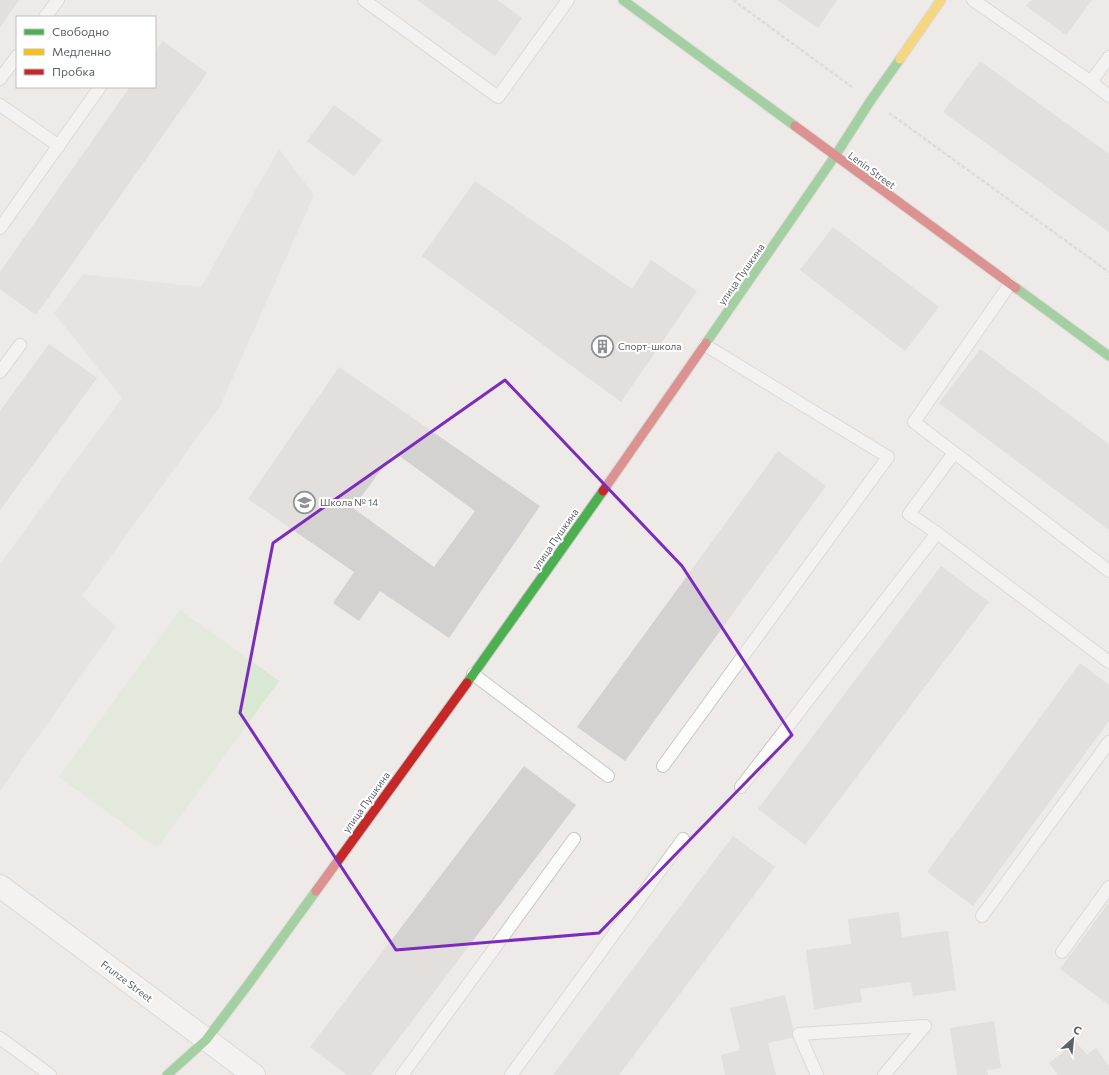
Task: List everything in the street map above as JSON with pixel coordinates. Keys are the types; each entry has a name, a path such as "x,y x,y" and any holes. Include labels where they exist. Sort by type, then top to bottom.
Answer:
{"street":[{"name":"Lenin Street","path":"623,0 1109,356"},
{"name":"улица Пушкина","path":"167,1075 206,1040 247,986 505,630 705,345 835,156 871,100 941,0"},
{"name":"Frunze Street","path":"0,886 254,1075"}],"lane":[{"path":"46,16 58,0"},
{"path":"364,0 498,97 568,0"},
{"path":"974,0 1109,96"},
{"path":"1091,82 1109,56"},
{"path":"0,79 16,57"},
{"path":"0,228 99,88"},
{"path":"0,105 59,146"},
{"path":"1010,284 914,422 1109,571"},
{"path":"0,372 20,345"},
{"path":"663,766 888,457 705,345"},
{"path":"954,453 909,514 937,533 1109,662"},
{"path":"741,787 937,533"},
{"path":"473,674 608,776"},
{"path":"982,916 1109,742"},
{"path":"402,1075 574,839"},
{"path":"511,1075 684,839"},
{"path":"1062,952 1109,887"},
{"path":"817,1075 799,1034 925,1026 884,1075"},
{"path":"0,1038 50,1075"}],"path":[{"path":"733,0 1109,272"}],"highlighted area":[{"path":"505,380 682,566 792,735 599,933 396,950 240,713 273,543"}],"shaded area":[{"path":"279,149 314,195 220,406 82,596 116,626 0,791 0,564 122,398 54,313 83,274 201,287"}],"green space":[{"path":"180,610 279,681 157,848 59,777"}],"building":[{"path":"0,0 19,0 0,27"},
{"path":"417,0 497,0 522,18 495,56"},
{"path":"777,0 837,0 818,28"},
{"path":"1031,0 1092,0 1066,35 1026,6"},
{"path":"163,41 207,73 36,315 0,289 0,272 129,88 156,88 156,51"},
{"path":"980,61 1109,154 1109,232 943,112"},
{"path":"334,105 382,140 354,176 307,141"},
{"name":"Спорт-школа","path":"475,181 632,289 651,260 697,291 621,402 422,256"},
{"path":"833,227 939,307 905,351 800,270"},
{"path":"49,344 97,378 0,510 0,411"},
{"path":"980,349 1109,444 1109,530 939,403"},
{"name":"Школа № 14","path":"339,367 540,506 449,638 380,591 359,621 333,603 354,572 248,499","holes":["394,452 475,511 434,567 353,508"]},
{"path":"778,451 826,486 625,761 577,727"},
{"path":"941,566 989,602 805,845 758,809"},
{"path":"1080,663 1109,685 1109,721 973,906 927,872"},
{"path":"524,766 576,805 371,1075 347,1075 310,1047"},
{"path":"733,836 775,867 619,1075 553,1075"},
{"path":"1109,902 1109,1005 1060,969"},
{"path":"899,912 902,937 948,931 956,990 913,996 911,982 860,989 862,1002 814,1009 806,950 851,944 848,919"},
{"path":"785,995 795,1037 768,1043 776,1075 725,1075 721,1055 740,1050 730,1008"},
{"path":"994,1021 1001,1068 987,1070 988,1075 957,1075 950,1028"},
{"path":"1076,1042 1087,1055 1096,1048 1109,1066 1109,1075 1058,1075 1049,1063"}],"traffic: fast":[{"path":"623,0 795,126"},
{"path":"706,343 900,59"},
{"path":"1016,288 1109,356"},
{"path":"467,683 603,491"},
{"path":"167,1075 206,1040 316,891"}],"traffic: slow":[{"path":"900,59 941,0"}],"traffic: jam":[{"path":"795,126 1016,288"},
{"path":"603,491 706,343"},
{"path":"316,891 467,683"}],"place":[{"name":"Спорт-школа","path":"602,346"},
{"name":"Школа № 14","path":"305,502"}]}
